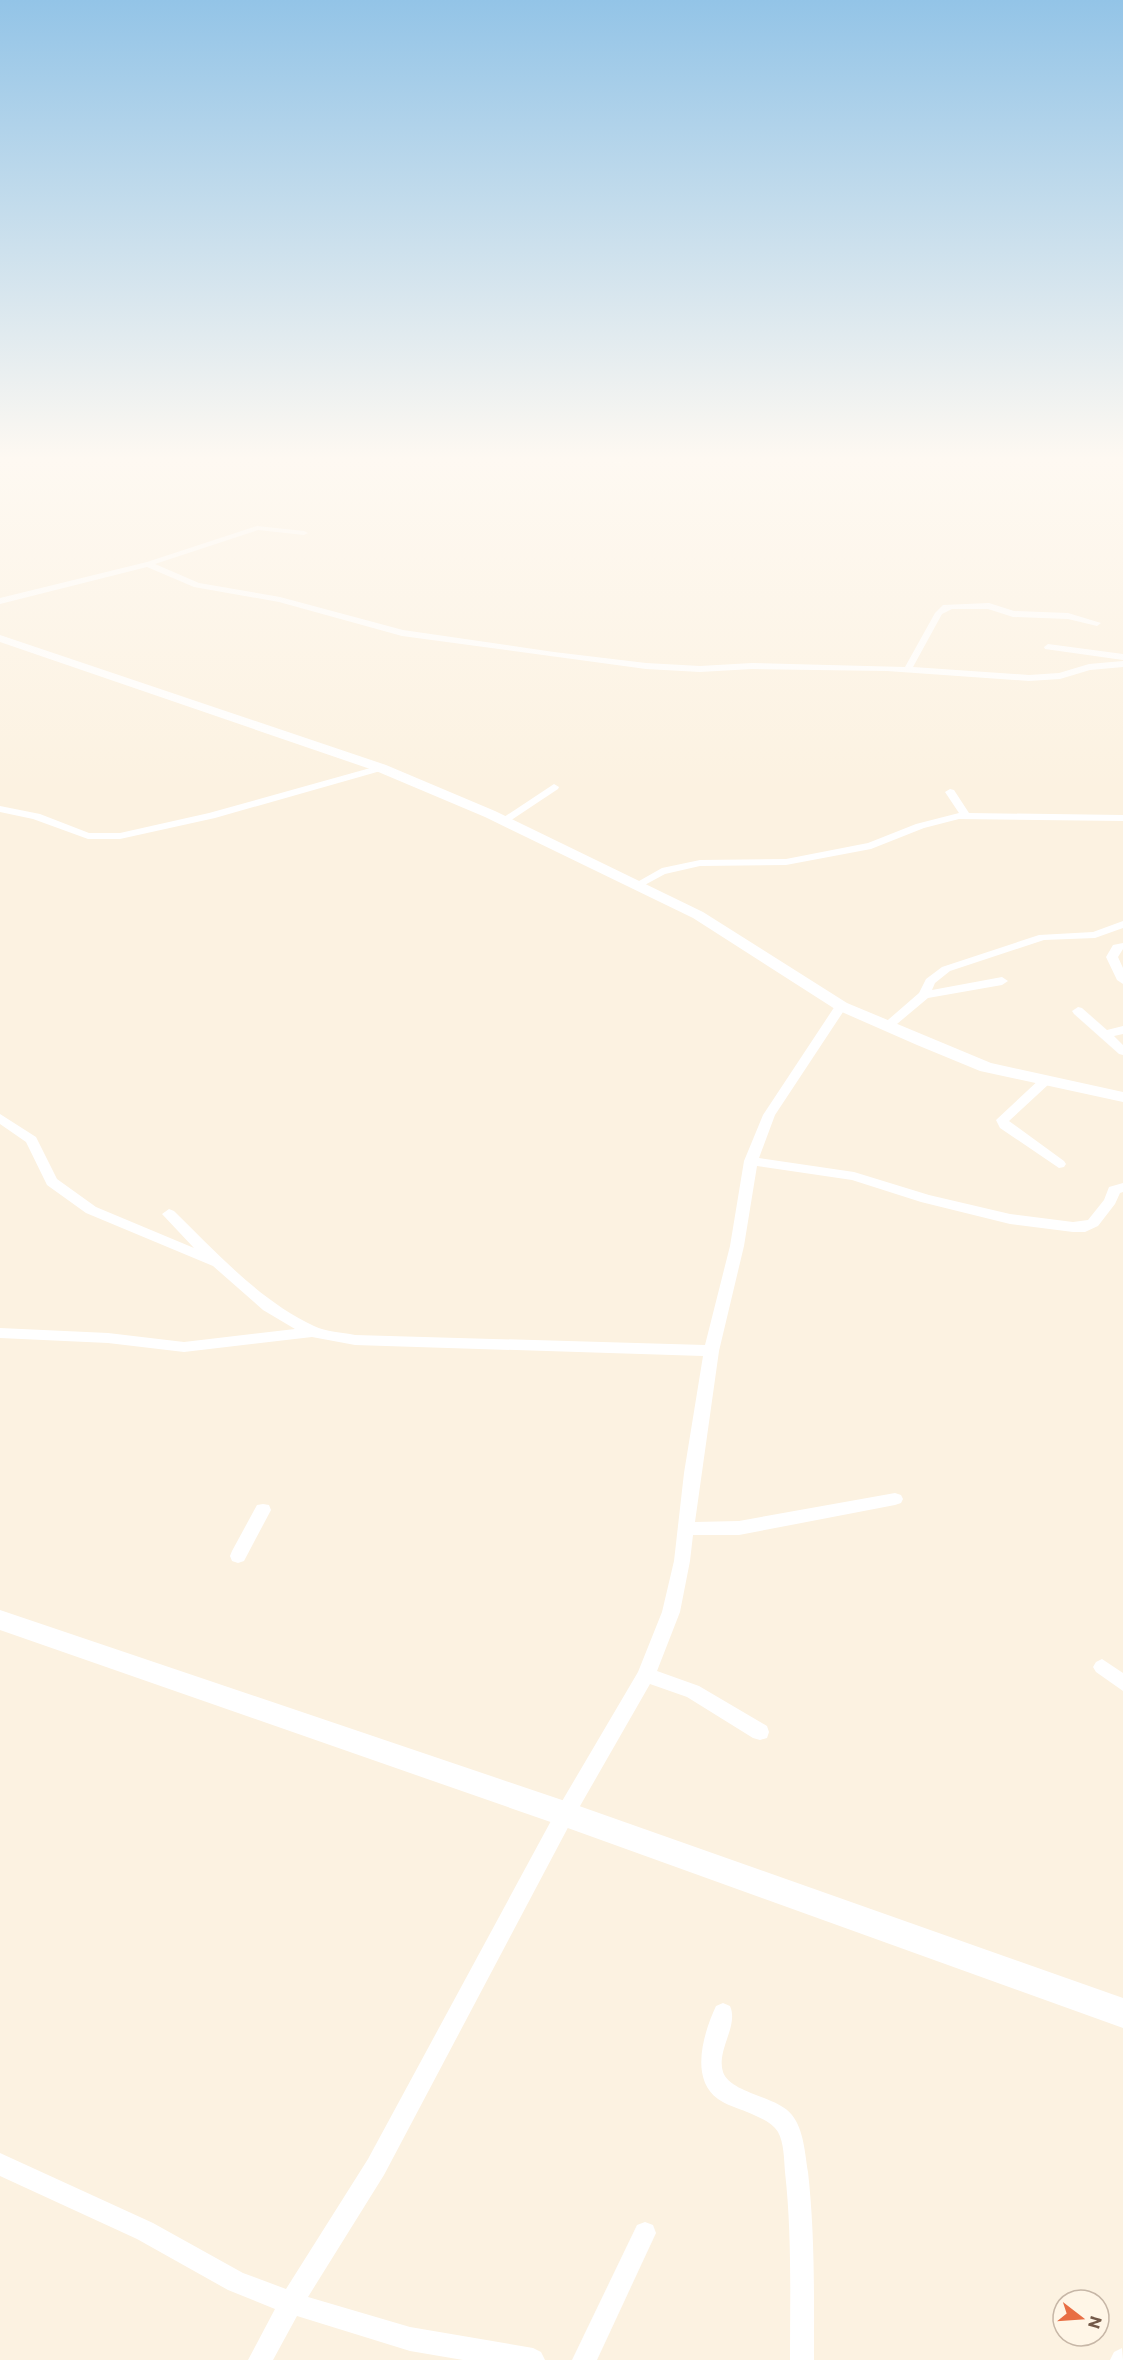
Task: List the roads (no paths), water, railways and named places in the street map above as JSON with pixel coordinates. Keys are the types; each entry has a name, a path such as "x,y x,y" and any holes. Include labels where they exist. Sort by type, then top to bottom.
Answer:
{"main road":[{"path":"0,1620 565,1814 1123,2013"}],"street":[{"path":"0,601 124,570"},
{"path":"160,570 197,585 280,600 402,633 646,666 700,669 752,666 908,669 1029,678 1060,676 1098,666 1123,664"},
{"path":"908,669 939,613 946,607 989,606 1012,614 1068,616 1097,623"},
{"path":"0,638 381,768 503,820 698,915 841,1006 886,1026 987,1067 1123,1097"},
{"path":"1048,647 1123,657"},
{"path":"1064,684 1075,671"},
{"path":"0,809 36,816 88,836 120,836 211,816 381,768"},
{"path":"503,820 554,787"},
{"path":"950,792 966,816"},
{"path":"637,885 662,871 700,862 786,862 871,846 920,826 966,816 1123,818"},
{"path":"738,861 753,851"},
{"path":"886,1026 924,995 936,975 961,963 1043,938 1095,936 1123,924"},
{"path":"1123,946 1117,948 1112,957 1123,980"},
{"path":"924,995 1002,981"},
{"path":"260,2360 291,2304 376,2167 565,1814 646,1675 671,1612 682,1561 711,1351 736,1246 751,1161 768,1115 841,1006"},
{"path":"1078,1011 1123,1051"},
{"path":"1104,1035 1123,1030"},
{"path":"1045,1081 1002,1120 1011,1130 1059,1164"},
{"path":"0,1118 31,1140 52,1182 91,1210 218,1263"},
{"path":"751,1161 854,1176 926,1199 1010,1219 1073,1227 1085,1227 1093,1223 1110,1201 1114,1190 1123,1187"},
{"path":"169,1214 218,1263 268,1306 312,1332"},
{"path":"0,1333 108,1338 184,1347 312,1332 355,1340 711,1351"},
{"path":"685,1529 739,1528 895,1499"},
{"path":"238,1556 263,1510"},
{"path":"1102,1667 1123,1683"},
{"path":"646,1675 693,1691 760,1732"},
{"path":"723,2013 712,2055 712,2072 717,2083 726,2092 774,2113 785,2123 793,2143 802,2219 802,2360"},
{"path":"0,2164 145,2231 236,2282 291,2304 410,2339 533,2360"},
{"path":"584,2360 645,2233"}]}
